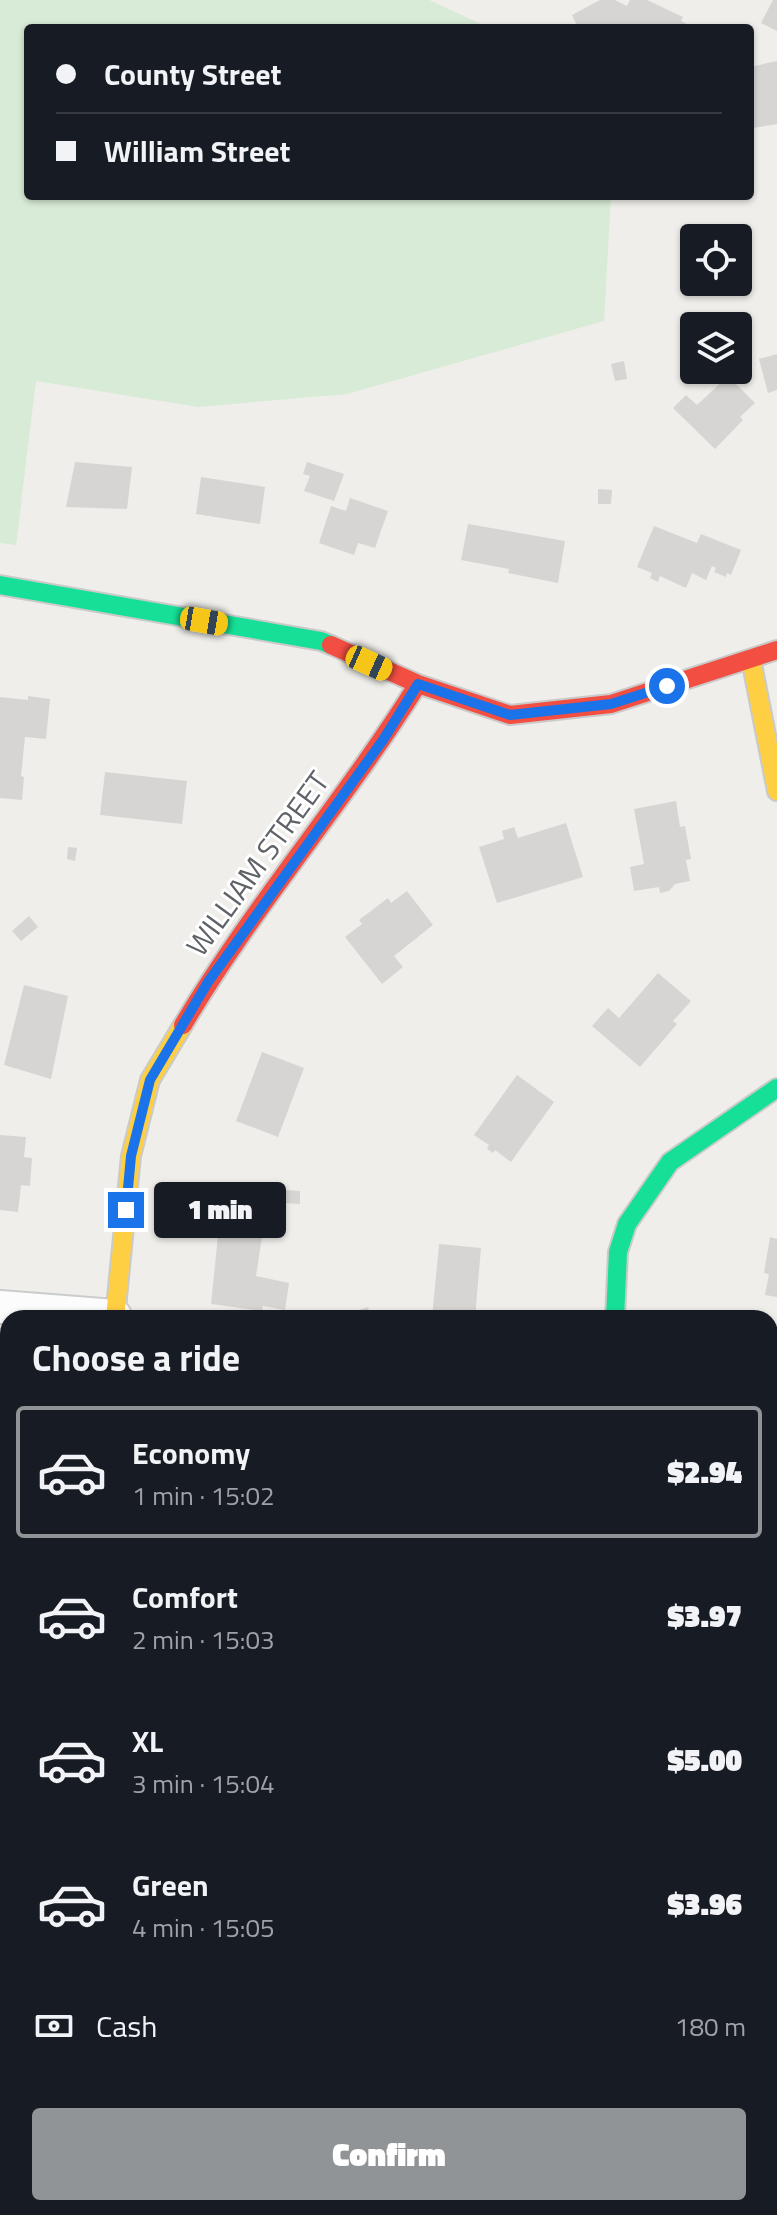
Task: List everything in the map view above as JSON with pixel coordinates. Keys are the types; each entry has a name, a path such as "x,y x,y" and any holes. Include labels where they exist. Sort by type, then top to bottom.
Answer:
{"street":[{"path":"0,585 321,641 418,684 510,715 611,704 777,650"},
{"path":"751,659 777,791"},
{"name":"WILLIAM STREET","path":"116,1310 131,1156 150,1080 208,982 383,740 418,684"},
{"path":"615,1310 618,1252 627,1224 670,1162 777,1088"},
{"path":"0,1307 34,1310"}],"green space":[{"path":"0,0 429,0 481,24 24,24 24,200 611,200 604,321 347,394 198,407 36,381 16,545 0,543"}],"building":[{"path":"600,0 615,0 627,6 630,0 647,0 683,17 681,21 687,24 576,24 572,15"},
{"path":"773,0 777,0 777,31 761,23"},
{"path":"777,61 777,124 754,128 754,66"},
{"path":"777,354 777,390 768,393 759,359"},
{"path":"624,361 627,379 615,381 611,364"},
{"path":"719,384 736,384 755,403 715,449 673,408 686,395 697,405"},
{"path":"75,462 132,467 127,509 66,507"},
{"path":"307,462 344,474 334,501 304,491 310,476 303,474"},
{"path":"201,477 265,487 260,524 196,514"},
{"path":"598,489 612,490 611,504 598,504"},
{"path":"350,498 388,511 375,548 358,543 354,555 319,543 331,506 346,511"},
{"path":"468,524 565,541 558,583 461,560"},
{"path":"654,526 697,543 701,534 741,550 731,575 727,573 726,577 714,572 716,568 712,566 706,580 692,573 686,588 660,576 658,582 650,578 652,573 637,567"},
{"path":"28,696 50,699 46,739 25,737 22,800 0,798 0,697 28,700"},
{"path":"105,772 187,781 182,824 100,815"},
{"path":"676,801 680,827 685,826 691,859 686,860 690,881 675,884 669,891 660,893 659,887 634,891 630,867 644,864 634,809"},
{"path":"566,823 583,877 497,903 479,847 504,839 502,831 514,827 518,838"},
{"path":"68,847 77,848 75,861 67,859"},
{"path":"407,891 433,925 394,956 403,967 382,984 345,937 362,924 359,920 388,898 391,903"},
{"path":"29,916 38,927 21,941 12,931"},
{"path":"658,973 691,1001 673,1021 677,1024 640,1067 592,1026 608,1008 619,1018"},
{"path":"24,985 68,996 51,1079 4,1065"},
{"path":"262,1052 304,1068 278,1137 236,1121"},
{"path":"517,1075 554,1102 511,1162 495,1150 493,1153 487,1149 489,1145 474,1135"},
{"path":"0,1135 26,1137 24,1157 32,1158 30,1186 21,1185 18,1212 0,1210"},
{"path":"285,1190 300,1191 300,1204 285,1203"},
{"path":"222,1197 267,1204 256,1276 289,1283 285,1310 263,1306 262,1310 255,1310 211,1304"},
{"path":"770,1237 777,1239 777,1297 765,1295 769,1274 764,1273"},
{"path":"439,1244 481,1248 476,1310 433,1310"}],"traffic: fast":[{"path":"0,585 331,645"},
{"path":"615,1310 618,1252 627,1224 670,1162 777,1088"}],"traffic: slow":[{"path":"751,659 777,791"},
{"path":"116,1310 131,1156 150,1080 183,1025"}],"traffic: jam":[{"path":"331,645 418,684 510,715 611,704 777,650"},
{"path":"183,1025 239,938 418,684"}],"route":[{"path":"126,1210 131,1156 150,1080 208,982 383,740 418,684 510,715 611,704 667,686"}]}
